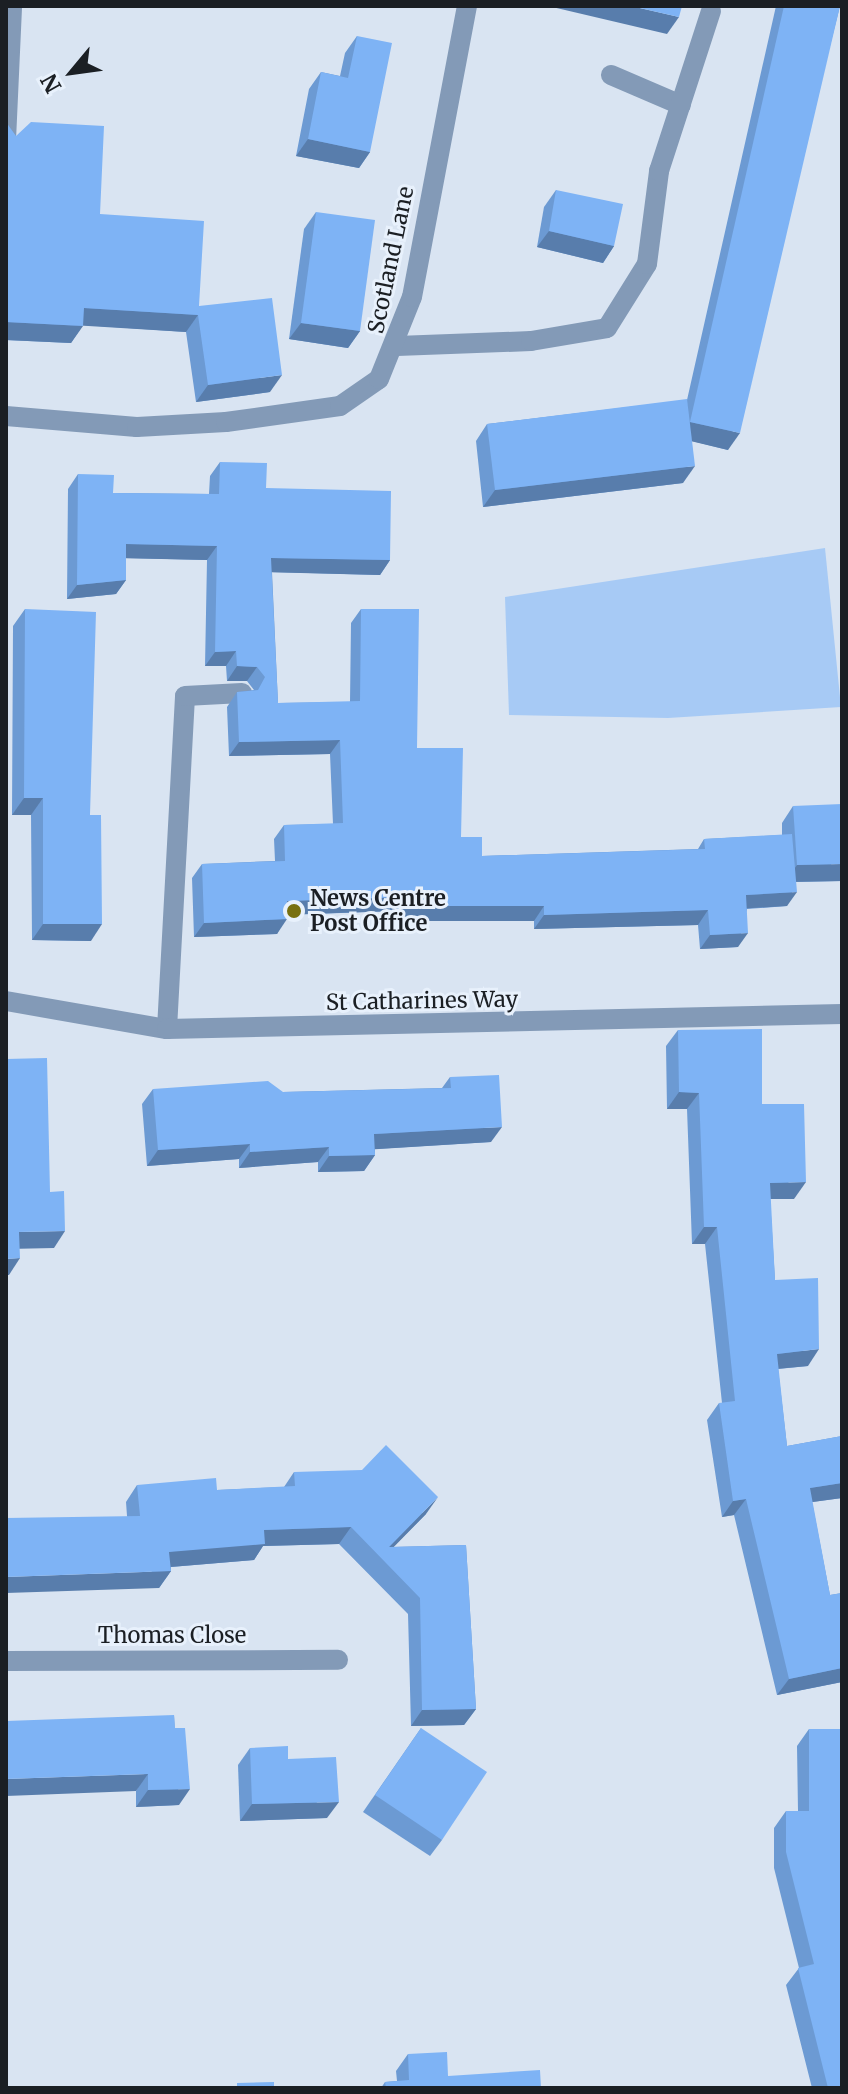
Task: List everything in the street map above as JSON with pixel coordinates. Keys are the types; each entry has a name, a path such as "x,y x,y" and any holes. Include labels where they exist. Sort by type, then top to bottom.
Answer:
{"street":[{"path":"6,140 12,6"},
{"name":"Scotland Lane","path":"6,416 137,427 290,415 340,406 379,379 397,346 467,6"},
{"path":"397,346 531,341 607,328 647,264 659,171 711,11"},
{"path":"611,75 681,105"},
{"path":"167,1029 185,696 242,693"},
{"name":"St Catharines Way","path":"6,1001 167,1029 842,1014"},
{"name":"Thomas Close","path":"6,1661 338,1660"}],"shaded area":[{"path":"825,548 841,707 668,718 509,715 505,597"}],"building":[{"path":"631,6 682,6 679,17"},
{"path":"784,6 840,6 740,433 690,422"},
{"path":"357,36 392,43 370,152 308,139 321,72 348,78"},
{"path":"6,122 16,136 31,122 104,126 100,214 204,221 199,306 272,298 282,375 208,385 198,315 84,308 83,326 6,322"},
{"path":"556,190 623,204 614,246 549,231"},
{"path":"316,212 375,220 360,331 301,323"},
{"path":"687,399 695,466 495,490 487,424"},
{"path":"220,462 267,463 266,488 391,491 390,560 271,558 278,703 360,701 361,609 419,609 417,748 463,748 461,837 482,837 482,856 705,849 704,839 792,834 797,892 746,895 748,933 710,935 708,910 544,915 544,906 405,906 405,897 287,901 287,919 204,923 202,864 285,861 284,825 343,823 340,740 239,742 237,692 258,690 265,677 257,667 237,666 236,651 215,652 217,546 126,544 126,580 77,585 78,474 114,475 113,493 219,494"},
{"path":"25,609 96,612 90,815 101,815 102,924 43,924 43,798 24,798"},
{"path":"842,804 842,864 797,865 793,806"},
{"path":"762,1029 762,1104 804,1104 806,1182 770,1183 775,1280 818,1278 819,1349 777,1354 787,1446 842,1436 842,1483 810,1488 830,1595 842,1593 842,1668 789,1679 746,1499 733,1501 719,1403 735,1401 717,1227 704,1227 699,1093 679,1092 678,1030"},
{"path":"47,1058 50,1192 64,1191 65,1231 19,1232 20,1258 6,1259 6,1059"},
{"path":"499,1075 502,1127 374,1134 375,1155 329,1156 329,1147 250,1152 250,1144 158,1150 153,1089 268,1081 283,1092 451,1088 450,1077"},
{"path":"386,1445 438,1497 389,1547 466,1545 476,1709 422,1710 420,1598 351,1527 264,1530 265,1544 169,1552 171,1571 6,1577 6,1518 140,1516 137,1485 216,1478 217,1490 295,1486 294,1472 362,1470"},
{"path":"174,1715 175,1728 185,1728 190,1789 148,1790 148,1774 6,1779 6,1721"},
{"path":"421,1728 487,1772 442,1840 375,1795"},
{"path":"809,1729 842,1729 842,2088 828,2088 798,1968 814,1964 786,1852 786,1811 809,1811"},
{"path":"288,1746 288,1759 336,1757 339,1802 252,1804 250,1748"},
{"path":"447,2052 448,2076 540,2070 541,2088 386,2088 385,2082 409,2080 408,2054"},
{"path":"274,2082 274,2088 237,2088 237,2083"}],"place":[{"name":"News Centre Post Office","path":"294,911"}]}
